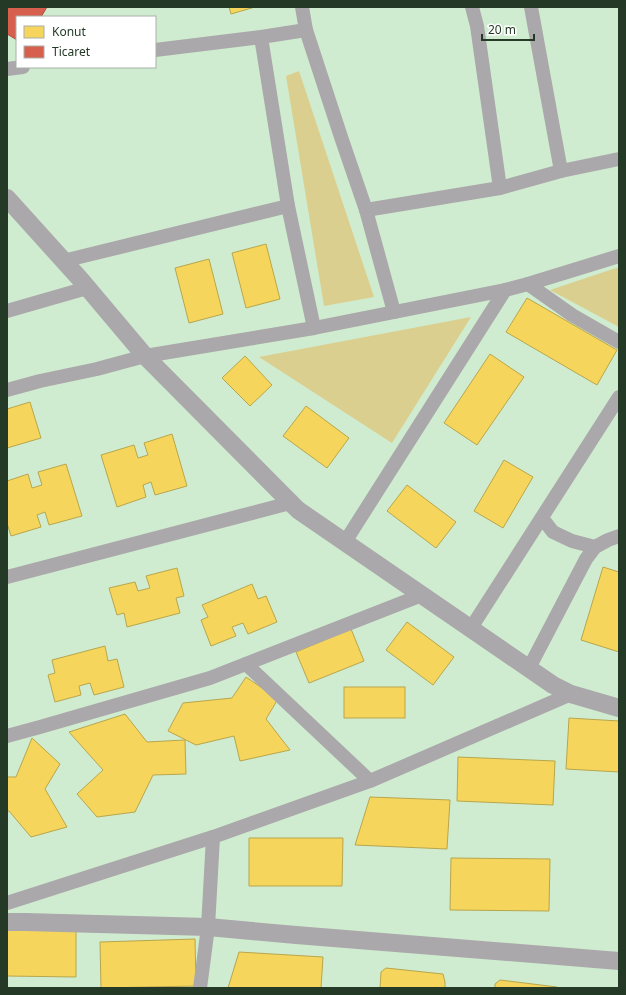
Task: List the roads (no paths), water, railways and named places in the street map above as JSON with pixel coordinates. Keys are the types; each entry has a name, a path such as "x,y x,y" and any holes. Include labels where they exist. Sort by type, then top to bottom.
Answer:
{"street":[{"path":"302,7 306,30 366,210 394,312"},
{"path":"472,7 477,26 500,188"},
{"path":"530,7 561,171"},
{"path":"156,50 306,30"},
{"path":"261,37 288,206 314,328"},
{"path":"366,210 500,188 561,171 619,159"},
{"path":"7,198 146,356 298,510 553,685 571,694 619,708"},
{"path":"64,261 288,206"},
{"path":"7,390 146,356 314,328 505,290 619,256"},
{"path":"528,284 572,315 619,342"},
{"path":"7,310 87,288"},
{"path":"345,542 505,290"},
{"path":"472,628 619,397"},
{"path":"7,577 290,503"},
{"path":"542,518 553,532 572,541 595,547"},
{"path":"529,668 586,559 595,547 619,536"},
{"path":"7,736 210,678 422,595"},
{"path":"246,664 370,781"},
{"path":"7,903 213,837 370,781 571,694"},
{"path":"200,988 208,927 213,837"},
{"path":"7,922 208,927 619,961"}]}
